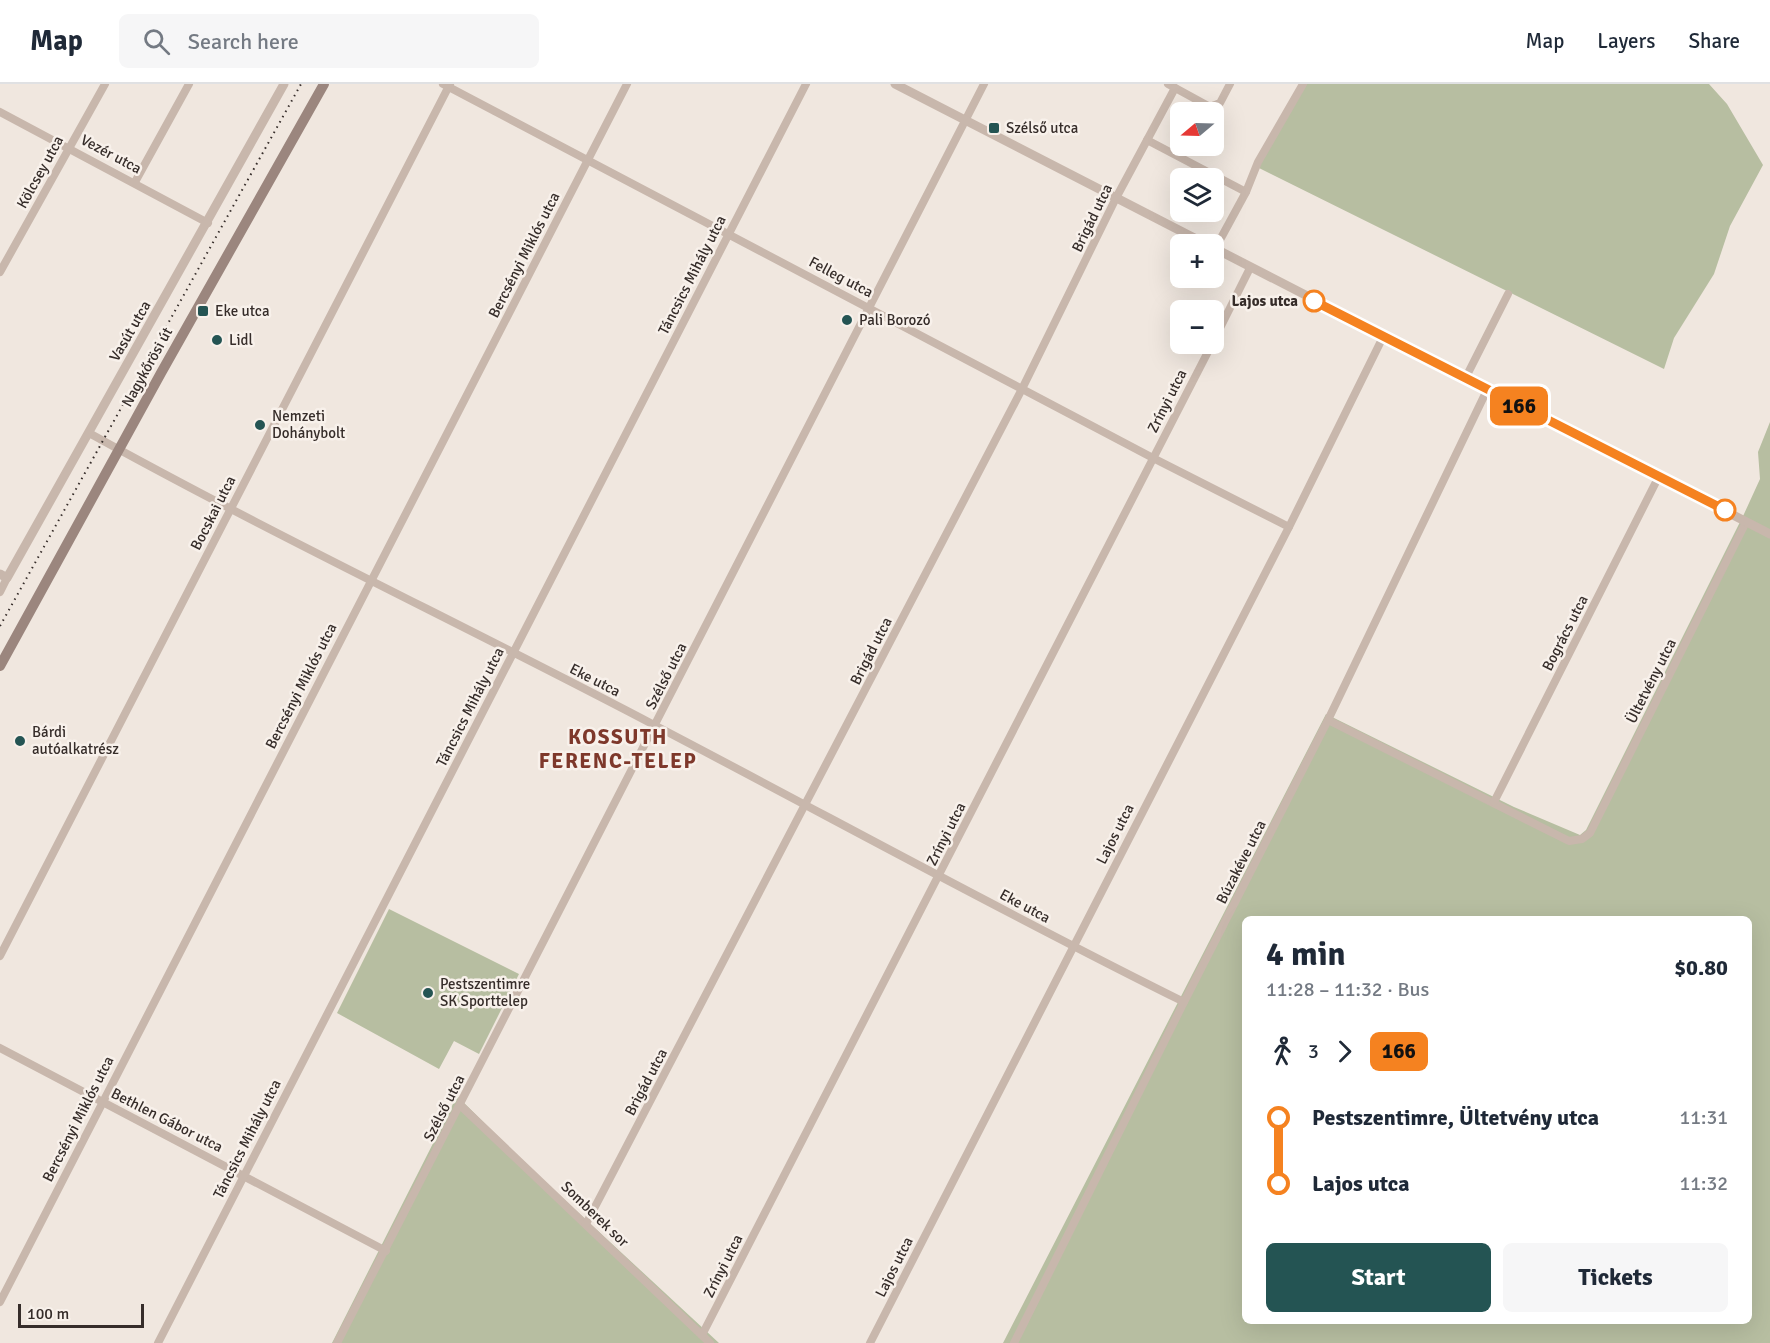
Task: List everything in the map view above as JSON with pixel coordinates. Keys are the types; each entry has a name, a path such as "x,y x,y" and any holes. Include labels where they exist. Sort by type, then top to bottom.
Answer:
{"main road":[{"name":"Nagykőrösi út","path":"0,666 324,84"}],"street":[{"name":"Kölcsey utca","path":"0,272 105,84"},
{"path":"135,182 189,84"},
{"name":"Vasút utca","path":"0,591 4,576 89,433 284,84"},
{"name":"Bercsényi Miklós utca","path":"0,1302 627,84"},
{"name":"Táncsics Mihály utca","path":"158,1343 806,84"},
{"path":"895,84 1187,234"},
{"name":"Szélső utca","path":"337,1343 461,1106 984,84"},
{"path":"1171,86 1210,107 1215,106 1230,84"},
{"path":"1220,234 1246,192 1258,162 1303,84"},
{"name":"Felleg utca","path":"448,85 1153,458 1289,527"},
{"name":"Bocskai utca","path":"0,956 448,85"},
{"name":"Brigád utca","path":"586,1224 806,807 1022,389 1147,140 1171,86"},
{"name":"Vezér utca","path":"0,112 135,182 208,223"},
{"path":"1147,140 1246,192"},
{"path":"1224,254 1770,534"},
{"name":"Zrínyi utca","path":"1224,320 1250,268"},
{"path":"1465,379 1508,294"},
{"name":"Lajos utca","path":"870,1343 1289,527 1383,337"},
{"name":"Zrínyi utca","path":"702,1335 1207,354"},
{"name":"Búzakéve utca","path":"1014,1343 1328,720 1487,390"},
{"name":"Eke utca","path":"89,433 230,509 655,726 1072,947 1184,1002"},
{"name":"Bogrács utca","path":"1494,802 1659,476"},
{"name":"Ültetvény utca","path":"1494,802 1569,840 1582,838 1590,833 1746,522"},
{"path":"1328,720 1494,802"},
{"name":"Bethlen Gábor utca","path":"0,1048 244,1174 386,1251"},
{"name":"Somberek sor","path":"461,1106 710,1343"}],"green space":[{"path":"1300,84 1709,84 1727,104 1763,165 1730,226 1714,274 1674,338 1664,369 1255,166"},
{"path":"1770,422 1770,1343 1003,1343 1326,714 1514,807 1580,835 1586,830 1760,479 1758,452"},
{"name":"Pestszentimre SK Sporttelep","path":"389,909 519,974 479,1054 454,1041 439,1069 337,1013"},
{"path":"457,1096 529,1167 719,1343 332,1343"}],"railway":[{"path":"0,626 301,84"}],"bus line":[{"name":"166","path":"1314,301 1725,510"}],"place":[{"name":"Szélső utca","path":"994,128"},
{"name":"Lajos utca","path":"1314,301"},
{"name":"Eke utca","path":"203,311"},
{"name":"Pali Borozó","path":"847,320"},
{"name":"Lidl","path":"217,340"},
{"name":"Nemzeti Dohánybolt","path":"260,425"},
{"name":"Bárdi autóalkatrész","path":"20,741"},
{"name":"Pestszentimre SK Sporttelep","path":"428,993"}],"district":[{"name":"KOSSUTH FERENC-TELEP","path":"618,749"}]}
